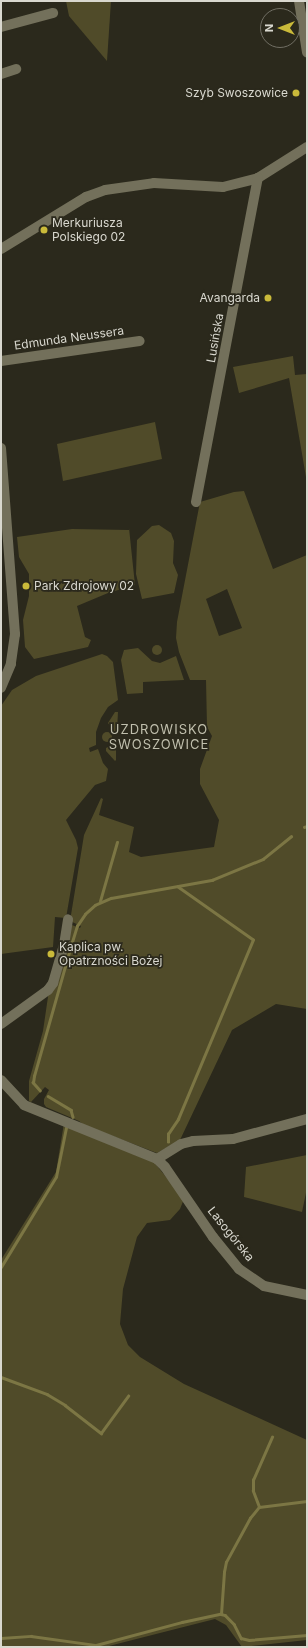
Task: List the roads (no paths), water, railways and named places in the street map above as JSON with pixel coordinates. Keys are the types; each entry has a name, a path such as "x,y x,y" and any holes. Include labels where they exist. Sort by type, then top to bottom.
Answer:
{"street":[{"path":"299,1 307,52"},
{"path":"1,27 53,13"},
{"path":"1,74 16,69"},
{"path":"1,249 86,197 105,190 154,183 223,187 258,178 307,147"},
{"name":"Lusińska","path":"196,502 258,178"},
{"name":"Edmunda Neussera","path":"1,361 140,341"},
{"path":"1,448 15,634 11,664 1,688"},
{"path":"1,1024 48,990 53,983 64,945 68,919"},
{"path":"1,1080 24,1105 156,1159 181,1144 193,1141 233,1139 307,1119"},
{"name":"Lasogórska","path":"156,1159 165,1167 213,1237 239,1269 264,1286 307,1295"}],"waterway":[{"path":"40,1091 33,1083 34,1076 77,926 85,914 95,905 111,898 212,880 263,859 291,836"},
{"path":"100,901 117,842"},
{"path":"168,1142 168,1134 178,1119 253,940 178,887"},
{"path":"48,1096 71,1110 73,1117"},
{"path":"1,1267 56,1177 66,1128"},
{"path":"1,1377 47,1394 65,1405 101,1433 128,1396"},
{"path":"259,1507 253,1491 253,1480 272,1437"},
{"path":"221,1614 226,1562 250,1518 259,1507 307,1501"},
{"path":"1,1638 31,1636 96,1645 182,1622 221,1614 225,1615 234,1624 241,1638 249,1640 307,1635"}],"place":[{"name":"Szyb Swoszowice","path":"296,93"},
{"name":"Merkuriusza Polskiego 02","path":"44,230"},
{"name":"Avangarda","path":"268,298"},
{"name":"Park Zdrojowy 02","path":"26,586"},
{"name":"Kaplica pw. Opatrzności Bożej","path":"51,954"}],"district":[{"name":"UZDROWISKO SWOSZOWICE","path":"159,738"}]}
